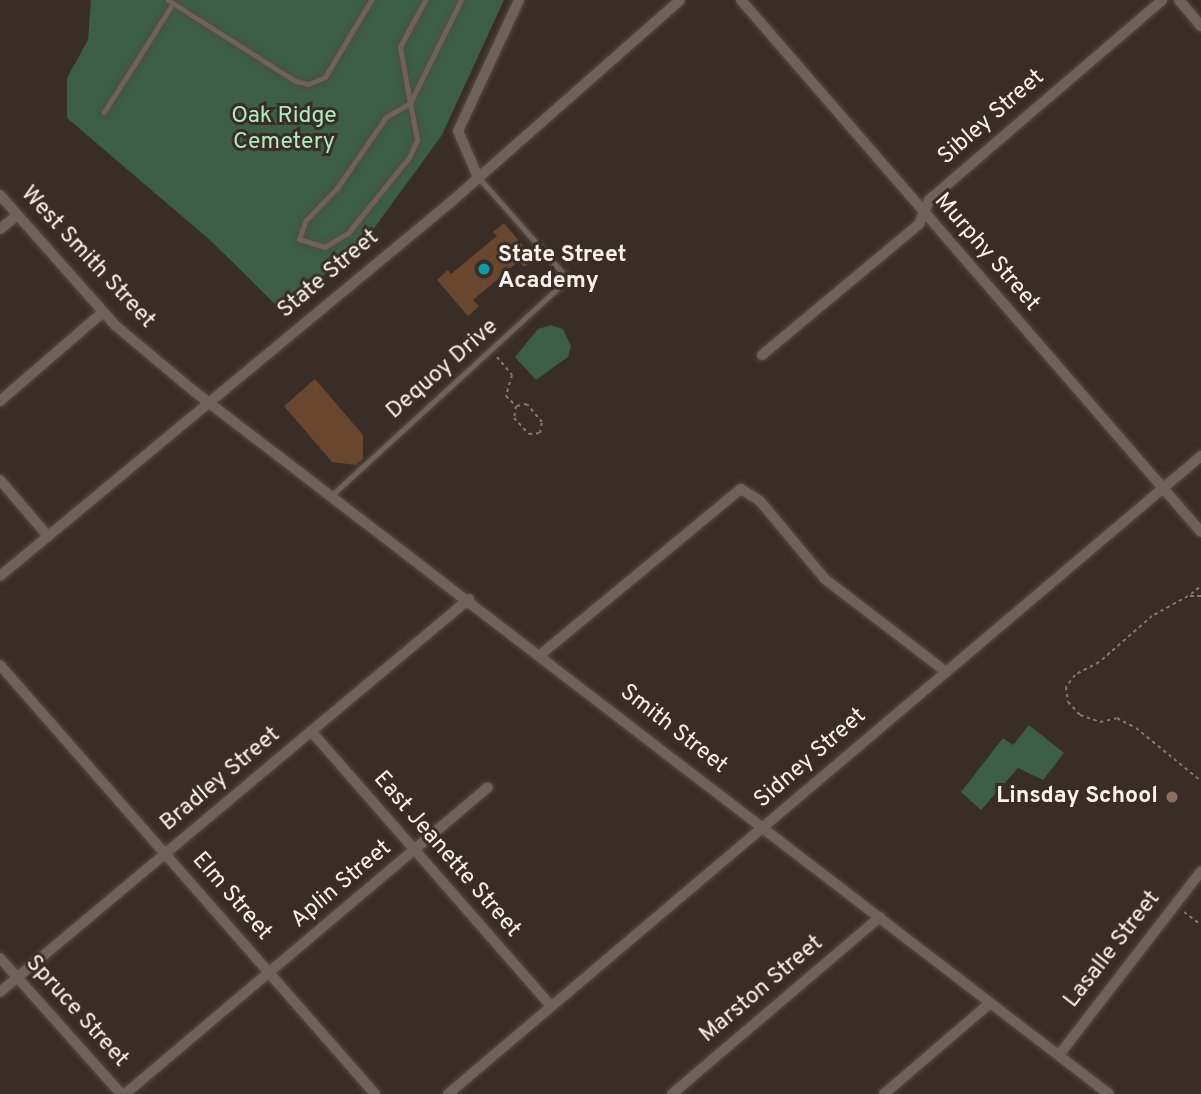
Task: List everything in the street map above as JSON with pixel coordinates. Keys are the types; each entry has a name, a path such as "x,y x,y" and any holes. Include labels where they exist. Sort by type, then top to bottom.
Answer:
{"street":[{"path":"478,177 458,131 519,0"},
{"name":"State Street","path":"0,576 478,177 680,0"},
{"name":"Murphy Street","path":"741,0 1201,532"},
{"name":"Sibley Street","path":"762,355 919,224 929,200 1162,0"},
{"path":"1179,0 1201,26"},
{"name":"West Smith Street","path":"0,195 103,312 210,401"},
{"path":"0,229 16,215"},
{"path":"0,401 103,312"},
{"name":"Smith Street","path":"210,401 1109,1094"},
{"name":"Sidney Street","path":"448,1094 1201,456"},
{"path":"0,480 48,536"},
{"path":"540,654 735,490 752,494 760,501 838,590 946,672"},
{"name":"Bradley Street","path":"0,992 469,599"},
{"name":"Elm Street","path":"0,665 375,1094"},
{"name":"East Jeanette Street","path":"311,732 550,1005"},
{"name":"Aplin Street","path":"123,1094 415,852 488,787"},
{"name":"Lasalle Street","path":"1059,1055 1201,872"},
{"name":"Marston Street","path":"672,1094 880,917"},
{"name":"Spruce Street","path":"0,958 123,1094"},
{"path":"884,1094 990,1003"}],"lane":[{"path":"104,112 170,2 308,85 325,77 370,0"},
{"path":"425,0 400,47 410,103 417,140 410,156 348,233 325,247 299,239 306,220 337,188 386,117 410,103 461,0"},
{"name":"Dequoy Drive","path":"333,494 568,279 478,177"}],"path":[{"path":"492,351 512,375 506,396 516,406"},
{"path":"527,404 542,422 540,433 529,434 514,418 516,406 527,404"},
{"path":"1201,586 1152,616 1099,662 1075,675 1066,687 1068,702 1080,715 1100,722 1116,718 1136,728 1201,781"},
{"path":"1188,596 1201,596"},
{"path":"1180,909 1201,925"}],"green space":[{"name":"Oak Ridge Cemetery","path":"91,0 504,0 442,135 372,231 283,312 211,241 67,118 67,78 88,40"},
{"path":"551,325 563,329 571,346 568,357 536,380 515,357 538,329"},
{"path":"1029,725 1064,753 1043,780 1018,768 981,810 961,792 1003,738 1013,745"}],"building":[{"name":"State Street Academy","path":"504,223 534,259 524,267 519,261 473,300 479,306 468,316 437,280 448,270 451,274 497,236 493,232"},
{"path":"315,379 363,435 363,459 356,465 332,462 284,406"}],"place":[{"name":"State Street Academy","path":"484,269"},
{"name":"Linsday School","path":"1172,797"}]}
